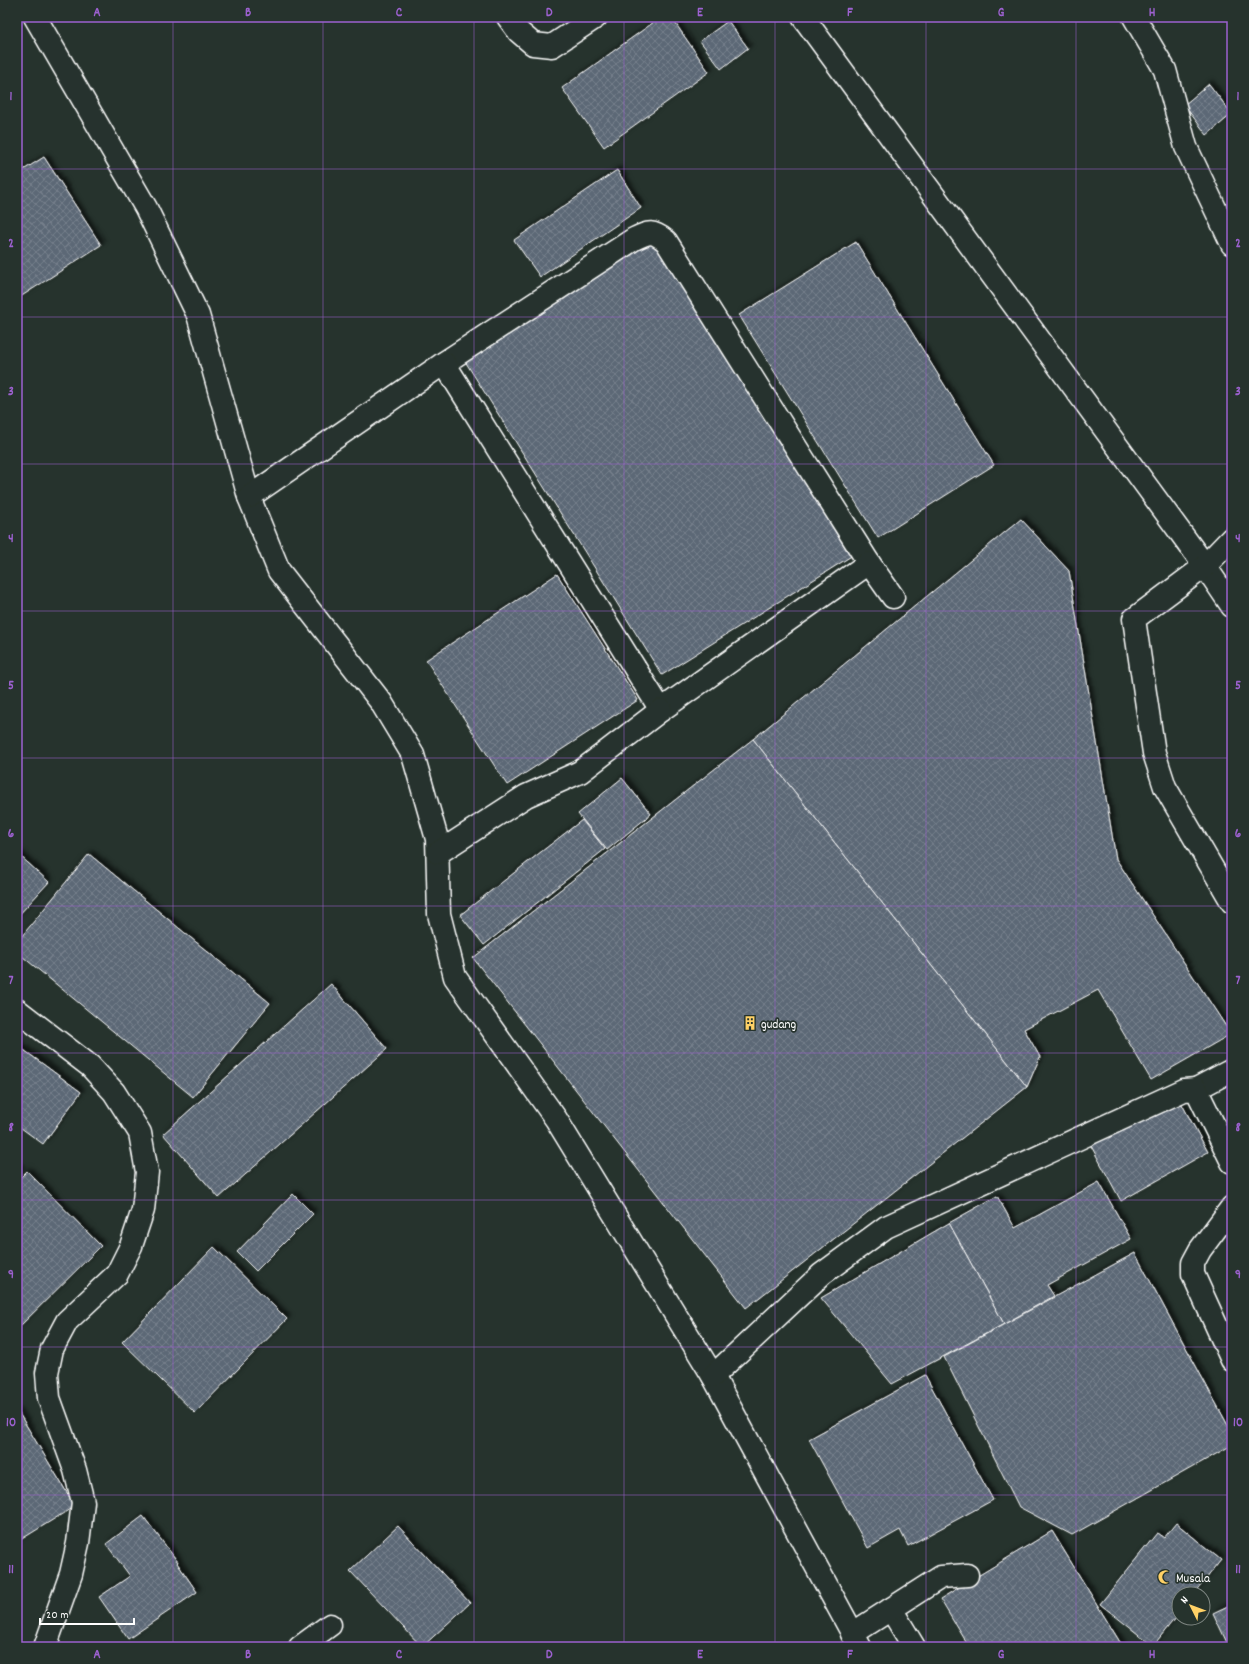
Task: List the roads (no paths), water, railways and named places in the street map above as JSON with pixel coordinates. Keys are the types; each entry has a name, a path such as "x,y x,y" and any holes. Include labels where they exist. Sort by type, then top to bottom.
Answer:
{"lane":[{"path":"35,17 146,208 198,315 249,497 279,571 381,702 413,755 437,839 439,914 455,977 556,1119 713,1376 856,1640 891,1609 941,1577 967,1575"},
{"path":"508,17 518,32 533,44 552,46 596,17"},
{"path":"803,17 1205,566 1232,606"},
{"path":"1134,17 1165,70 1186,148 1232,244"},
{"path":"249,497 444,363 634,239 649,233 656,234 666,241 869,563 893,598"},
{"path":"444,363 660,710"},
{"path":"1232,538 1205,566 1134,619 1154,753 1165,786 1232,902"},
{"path":"438,853 526,796 580,772 660,710 869,563"},
{"path":"17,1010 90,1066 114,1092 140,1133 147,1172 143,1210 131,1246 117,1274 67,1322 52,1349 47,1373 49,1398 75,1470 83,1502 78,1543 71,1574 45,1647"},
{"path":"713,1376 822,1274 886,1227 1172,1095 1184,1090 1196,1089 1232,1070"},
{"path":"1196,1089 1232,1162"},
{"path":"1232,1207 1200,1250 1193,1263 1193,1274 1232,1360"},
{"path":"891,1609 914,1647"},
{"path":"300,1647 330,1625"}],"place":[{"name":"gudang","path":"750,1023"},
{"name":"Musala","path":"1165,1577"}]}
